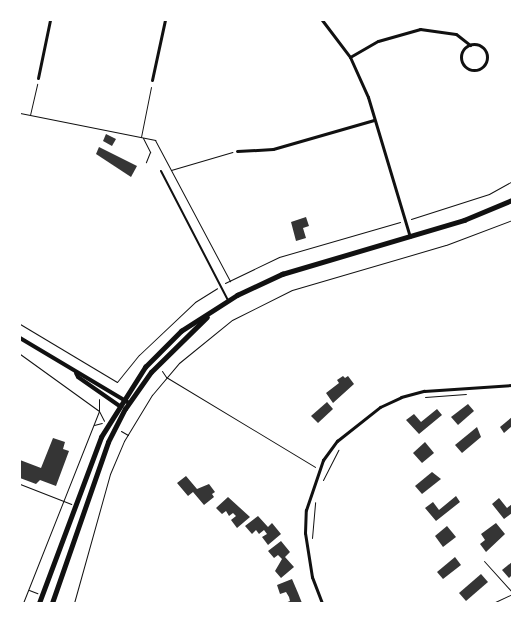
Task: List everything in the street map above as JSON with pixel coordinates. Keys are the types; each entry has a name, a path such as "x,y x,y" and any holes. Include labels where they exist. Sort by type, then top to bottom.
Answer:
{"main road":[{"path":"39,603 100,437 123,399 164,346 228,300 282,274 464,220 512,200"},
{"path":"52,603 108,442 125,409 151,372 217,308"}],"street":[{"path":"38,78 50,20"},
{"path":"152,80 165,20"},
{"path":"322,20 350,57 368,97 410,237"},
{"path":"350,57 378,41 420,29 456,34 470,45 478,45 485,49 487,57 481,68 469,68 463,62 462,54 470,45"},
{"path":"237,151 273,149 374,120"},
{"path":"20,338 129,403"},
{"path":"76,373 125,409"},
{"path":"322,603 312,577 304,533 306,510 319,469 337,441 380,407 401,397 424,391 512,385"}],"lane":[{"path":"162,171 228,300"}],"path":[{"path":"30,115 38,78"},
{"path":"146,162 150,152 142,138 152,80"},
{"path":"20,113 154,140 230,281"},
{"path":"170,170 237,151"},
{"path":"20,324 117,382 139,356 195,302 230,281 279,257 489,194 512,181"},
{"path":"74,603 110,474 124,441 166,377 232,320 292,290 446,245 512,220"},
{"path":"20,354 99,411"},
{"path":"166,377 326,474"},
{"path":"423,398 468,394"},
{"path":"93,425 104,423 99,411 99,400"},
{"path":"23,603 62,500 99,411"},
{"path":"320,486 338,449"},
{"path":"20,484 75,505"},
{"path":"312,538 316,501"},
{"path":"484,561 512,593 493,603"}],"building":[{"path":"106,134 116,139 112,146 103,141"},
{"path":"99,147 137,166 131,177 96,154"},
{"path":"306,217 309,226 303,228 306,238 296,241 291,222"},
{"path":"343,376 345,378 348,376 354,384 333,403 326,393 339,383 337,380"},
{"path":"327,402 333,409 318,423 311,416"},
{"path":"468,404 474,411 458,425 451,417"},
{"path":"437,409 442,415 419,434 406,420 414,414 421,422"},
{"path":"512,417 512,426 504,433 500,427"},
{"path":"477,427 481,437 462,453 455,445"},
{"path":"53,438 65,442 63,449 69,451 56,486 40,480 36,484 20,478 20,460 41,468"},
{"path":"425,442 434,453 422,463 413,453"},
{"path":"432,472 441,479 422,494 415,486"},
{"path":"186,476 197,489 209,484 215,492 212,494 214,497 204,505 193,492 188,496 177,483"},
{"path":"456,496 460,502 436,521 425,508 433,502 439,510"},
{"path":"228,497 250,517 237,528 231,520 236,516 233,513 229,516 226,511 222,514 216,508"},
{"path":"499,498 507,508 512,504 512,513 504,519 492,504"},
{"path":"258,516 268,527 272,523 281,534 268,545 262,537 267,534 264,530 259,534 256,530 252,534 245,526"},
{"path":"496,523 505,534 486,552 480,544 485,540 481,534"},
{"path":"447,526 456,537 443,547 435,536"},
{"path":"281,541 290,552 285,557 294,567 281,578 275,571 282,559 278,555 274,558 268,551"},
{"path":"455,557 461,565 443,579 437,572"},
{"path":"512,562 512,575 509,578 502,570"},
{"path":"481,574 488,582 466,601 459,593"},
{"path":"292,579 302,603 285,603 290,601 289,597 286,592 280,594 277,585"}]}
